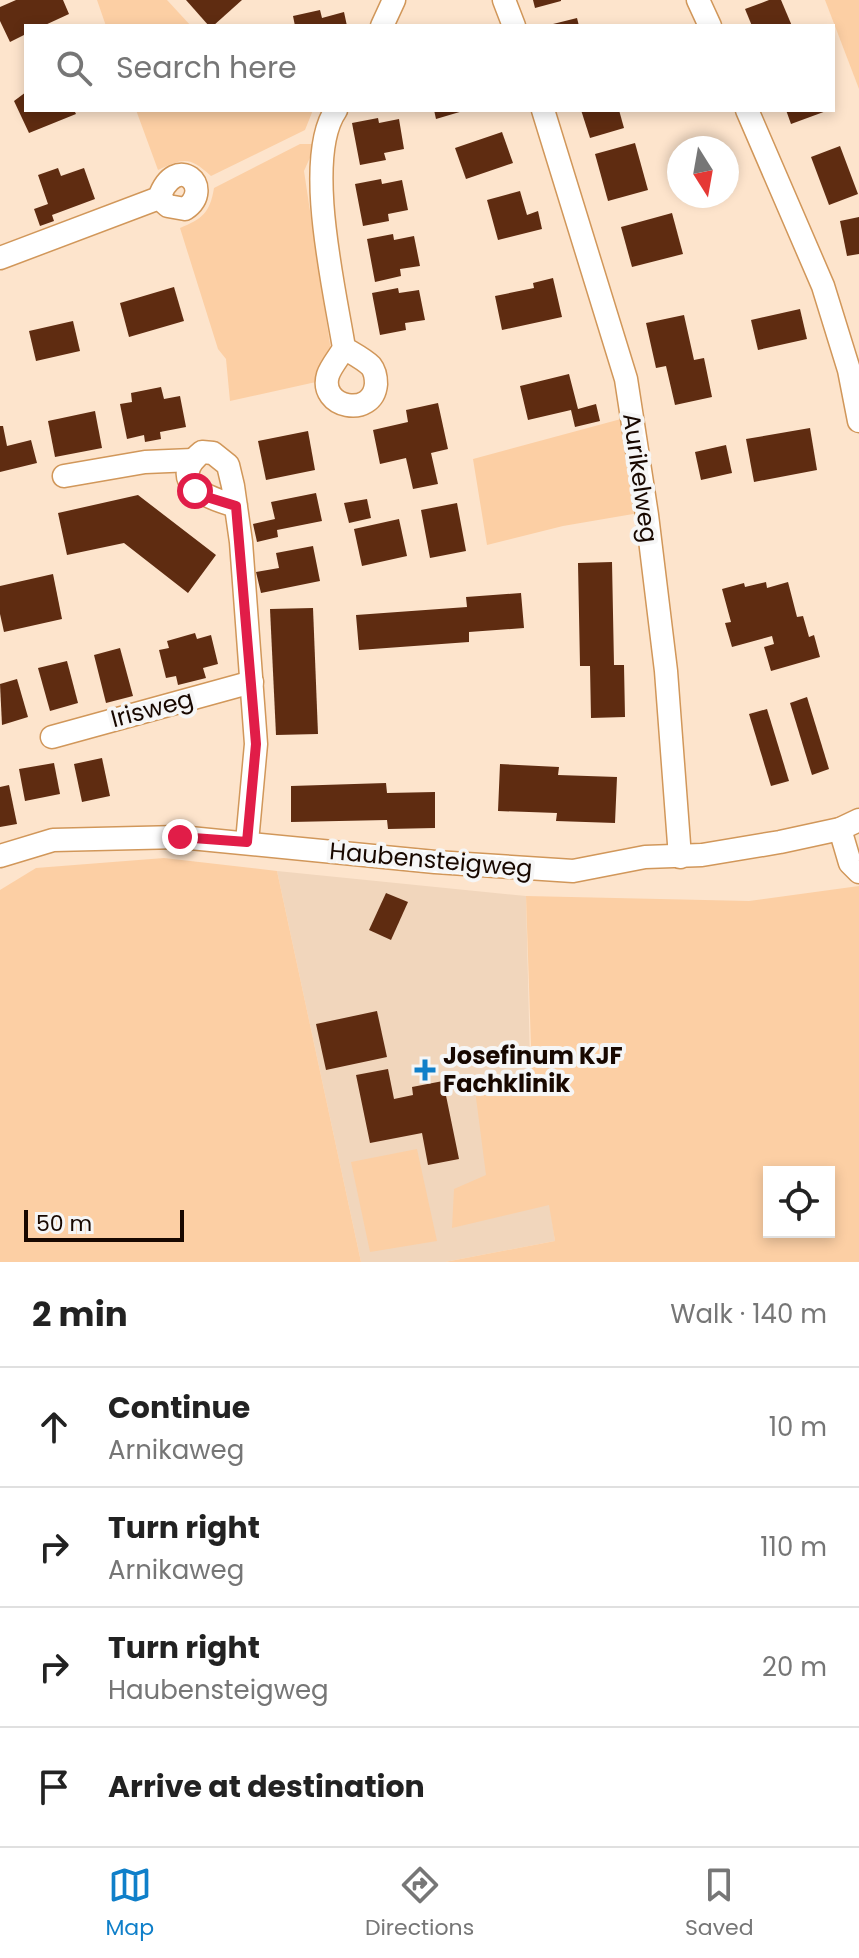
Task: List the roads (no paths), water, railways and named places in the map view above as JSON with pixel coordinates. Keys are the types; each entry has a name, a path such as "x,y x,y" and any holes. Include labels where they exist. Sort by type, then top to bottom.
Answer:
{"street":[{"path":"383,24 394,0"},
{"path":"504,0 513,24"},
{"path":"698,0 709,24"},
{"path":"335,112 328,127 322,205 344,348"},
{"name":"Aurikelweg","path":"544,112 626,379 666,671 680,857"},
{"path":"748,112 823,286 849,370 859,421"},
{"path":"0,258 159,198"},
{"path":"236,506 195,491 189,477 193,460 202,452 213,453 228,465 236,506 256,744 247,842"},
{"path":"64,476 145,462 193,460"},
{"name":"Irisweg","path":"52,737 252,682"},
{"path":"849,825 850,863 859,872"},
{"name":"Haubensteigweg","path":"0,856 53,840 180,837 435,862 573,871 645,857 680,857 780,842 849,825"}],"place":[{"name":"Josefinum KJF Fachklinik","path":"425,1070"}]}
